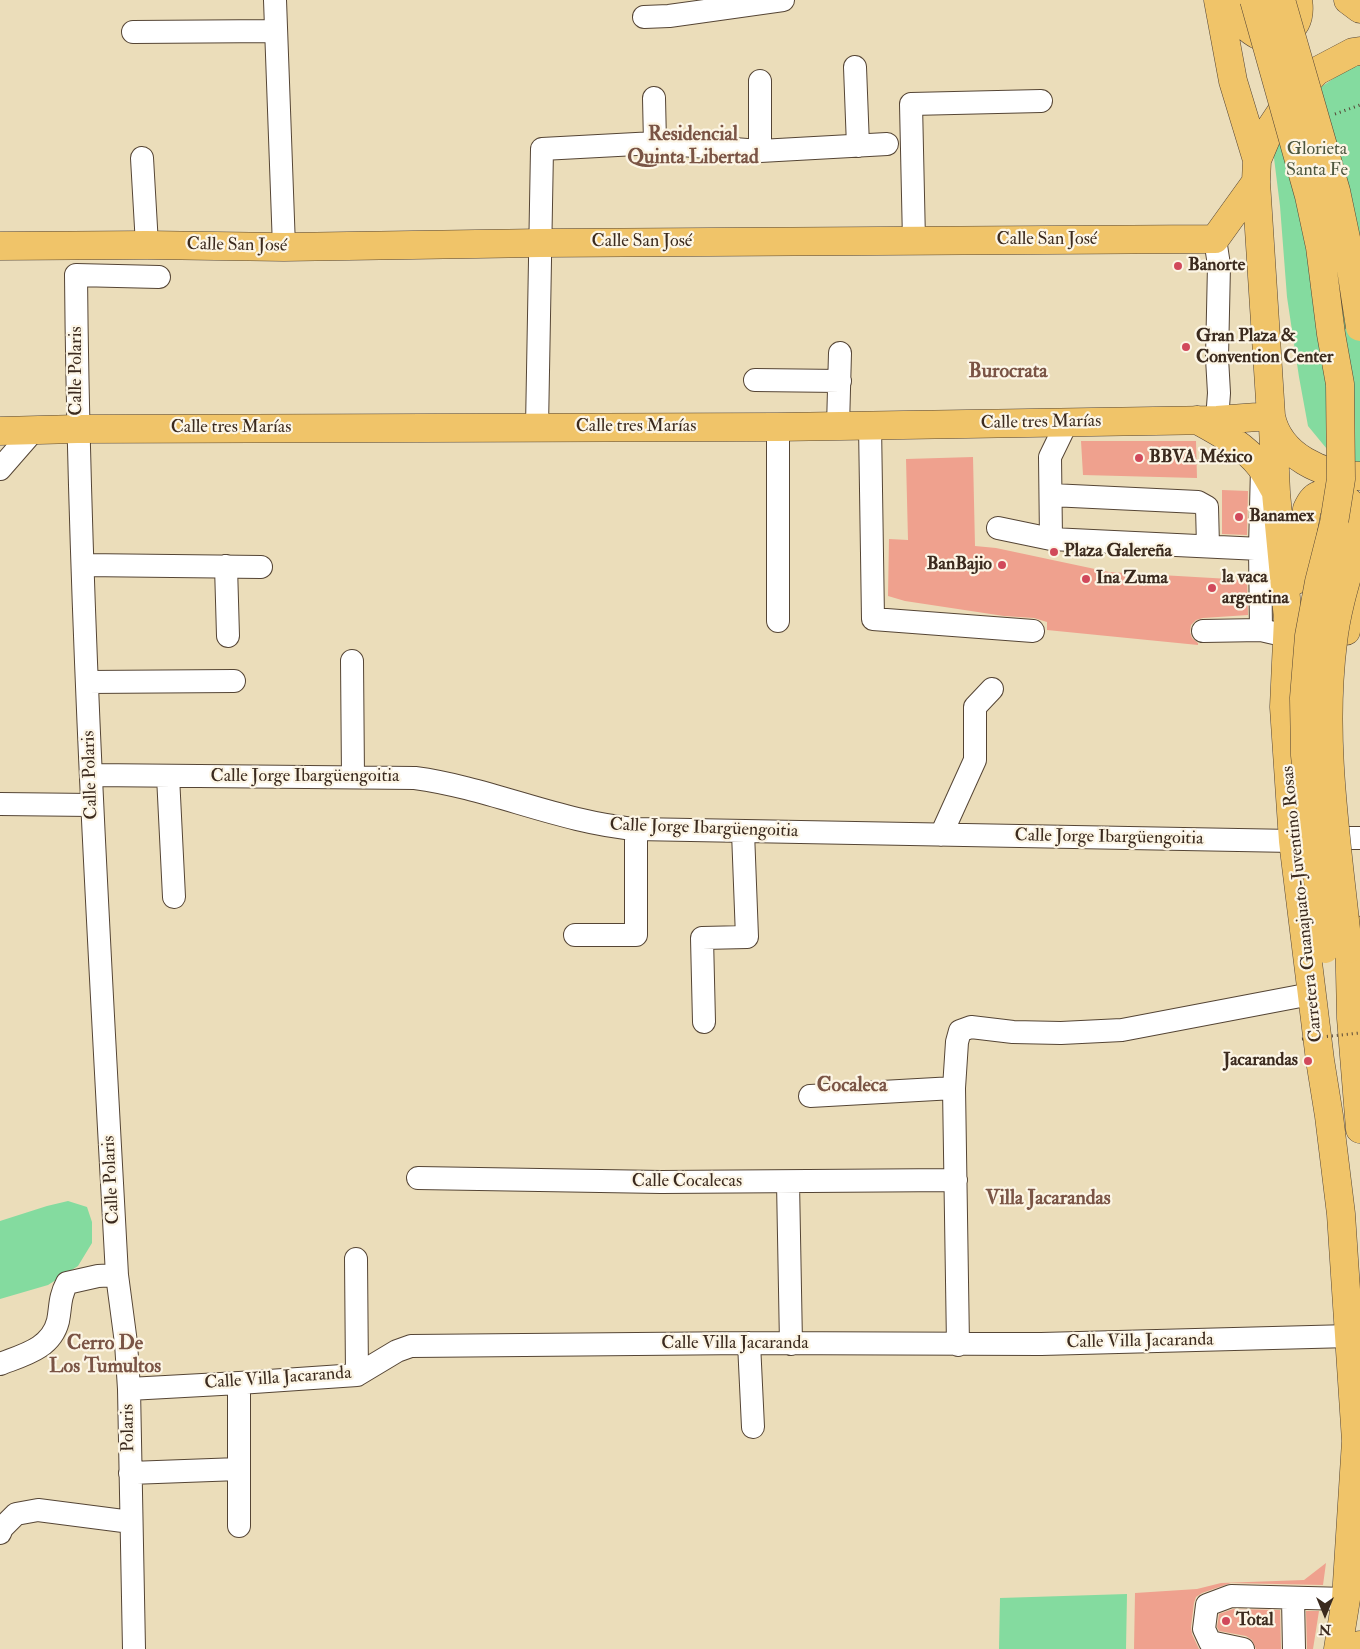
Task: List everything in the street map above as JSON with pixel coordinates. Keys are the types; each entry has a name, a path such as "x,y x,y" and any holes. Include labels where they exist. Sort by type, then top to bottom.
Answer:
{"main road":[{"path":"1220,0 1253,32 1261,37 1284,34 1294,27 1298,21 1300,10 1298,0"},
{"path":"1220,0 1233,81 1256,171"},
{"path":"1254,0 1309,196 1320,247 1331,334 1340,384 1341,479 1334,523 1319,582 1309,636 1304,698 1305,755 1337,949 1358,1039 1360,1128"},
{"path":"1281,0 1336,191 1347,243 1360,327"},
{"path":"1348,0 1360,9"},
{"path":"1215,238 1256,171 1271,127 1289,100 1317,71 1360,51"},
{"name":"Carretera Guanajuato-Juventino Rosas","path":"1256,171 1276,493 1288,628 1284,707 1293,841 1311,994 1341,1214 1356,1441 1346,1600 1338,1649"},
{"name":"Calle San José","path":"0,246 147,245 284,247 540,243 1215,238"},
{"path":"1207,420 1248,452 1262,468 1276,493"},
{"name":"Calle tres Marías","path":"0,431 77,429 778,427 1207,420 1272,421"},
{"path":"1272,421 1284,444 1306,463 1331,474 1360,476"},
{"path":"1288,628 1307,509 1312,500 1319,494 1342,496 1350,502 1359,521 1353,562 1339,623 1342,655"},
{"path":"1329,1116 1336,1084 1337,949 1328,754 1328,700 1333,640 1344,587 1360,531"},
{"path":"1337,949 1355,838 1338,709 1342,655 1348,618 1360,586"}],"street":[{"path":"275,0 284,247"},
{"path":"644,17 669,8 783,0"},
{"path":"133,32 276,31"},
{"path":"854,67 858,146"},
{"path":"760,81 760,152"},
{"path":"654,98 655,143"},
{"path":"914,241 911,104 1041,100"},
{"path":"537,427 542,149 655,143 760,152 887,144"},
{"path":"142,158 147,245"},
{"path":"1207,420 1219,393 1217,358 1219,265 1215,238"},
{"name":"Calle Polaris","path":"117,1275 92,805 82,565 77,429 76,275 159,277"},
{"path":"838,426 840,353"},
{"path":"755,380 840,381"},
{"path":"1051,539 1050,457 1068,422"},
{"path":"1030,423 1050,457"},
{"path":"870,425 873,619 1033,632"},
{"path":"778,427 778,621"},
{"path":"0,469 34,430"},
{"path":"1261,630 1262,468"},
{"path":"1051,494 1198,502 1207,507 1208,546"},
{"path":"998,528 1051,539 1260,549"},
{"path":"82,565 260,567"},
{"path":"226,566 228,636"},
{"path":"1203,631 1288,628"},
{"path":"352,661 353,777"},
{"path":"87,682 234,681"},
{"path":"941,836 975,760 975,707 992,689"},
{"name":"Calle Jorge Ibargüengoitia","path":"91,775 415,778 447,782 608,827 636,830 1293,841"},
{"path":"168,776 174,897"},
{"path":"0,804 92,805"},
{"path":"575,935 636,935 636,830"},
{"path":"704,1022 702,938 746,937 744,832"},
{"path":"958,1345 954,1088 957,1042 960,1031 971,1027 1013,1032 1060,1033 1122,1030 1311,994"},
{"path":"810,1096 954,1088"},
{"name":"Calle Cocalecas","path":"418,1178 661,1182 956,1180"},
{"path":"788,1182 791,1344"},
{"path":"356,1259 357,1375"},
{"path":"0,1364 36,1350 49,1339 58,1323 61,1296 67,1283 98,1276 117,1275"},
{"name":"Polaris","path":"117,1275 124,1318 129,1389 134,1649"},
{"name":"Calle Villa Jacaranda","path":"129,1389 357,1375 396,1351 412,1346 749,1343 958,1345 1350,1336"},
{"path":"749,1343 753,1427"},
{"path":"239,1383 239,1526"},
{"path":"130,1473 239,1469"},
{"path":"0,1533 2,1528 16,1514 38,1510 131,1522"},
{"path":"1243,1649 1210,1642 1204,1629 1207,1605 1230,1596 1346,1600"},
{"path":"1293,1598 1294,1649"}],"path":[{"path":"1302,1039 1358,1039"}],"green space":[{"name":"Glorieta Santa Fe","path":"1356,63 1360,63 1360,462 1336,460 1308,426 1287,297 1280,206 1273,150 1308,96"},
{"path":"68,1201 87,1207 92,1222 92,1243 78,1266 48,1285 0,1299 0,1221"},
{"path":"1127,1594 1126,1649 999,1649 1000,1598"}],"building":[{"name":"BBVA México","path":"1081,441 1196,441 1197,478 1083,475"},
{"path":"973,457 975,546 996,548 1109,572 1247,580 1248,615 1196,620 1191,625 1190,632 1198,645 1047,630 1047,622 1034,618 1004,616 905,601 888,596 889,539 908,540 906,459"},
{"name":"Banamex","path":"1222,490 1248,491 1247,535 1222,534"},
{"path":"1326,1563 1323,1585 1231,1583 1196,1597 1191,1627 1199,1649 1134,1649 1135,1593 1197,1589 1221,1583 1304,1580"},
{"path":"1233,1609 1280,1610 1281,1649 1256,1649 1252,1640 1246,1636 1219,1631 1217,1627 1219,1614"},
{"path":"1306,1611 1319,1611 1313,1649 1307,1649"}],"place":[{"name":"Banorte","path":"1178,266"},
{"name":"Gran Plaza & Convention Center","path":"1186,347"},
{"name":"BBVA México","path":"1139,458"},
{"name":"Banamex","path":"1239,517"},
{"name":"Plaza Galereña","path":"1054,552"},
{"name":"BanBajio","path":"1002,565"},
{"name":"Ina Zuma","path":"1086,579"},
{"name":"la vaca argentina","path":"1212,588"},
{"name":"Jacarandas","path":"1308,1061"},
{"name":"Total","path":"1226,1621"}],"district":[{"name":"Residencial Quinta Libertad","path":"693,148"},
{"name":"Burocrata","path":"1008,373"},
{"name":"Cocaleca","path":"852,1087"},
{"name":"Villa Jacarandas","path":"1048,1200"},
{"name":"Cerro De Los Tumultos","path":"105,1356"}]}
